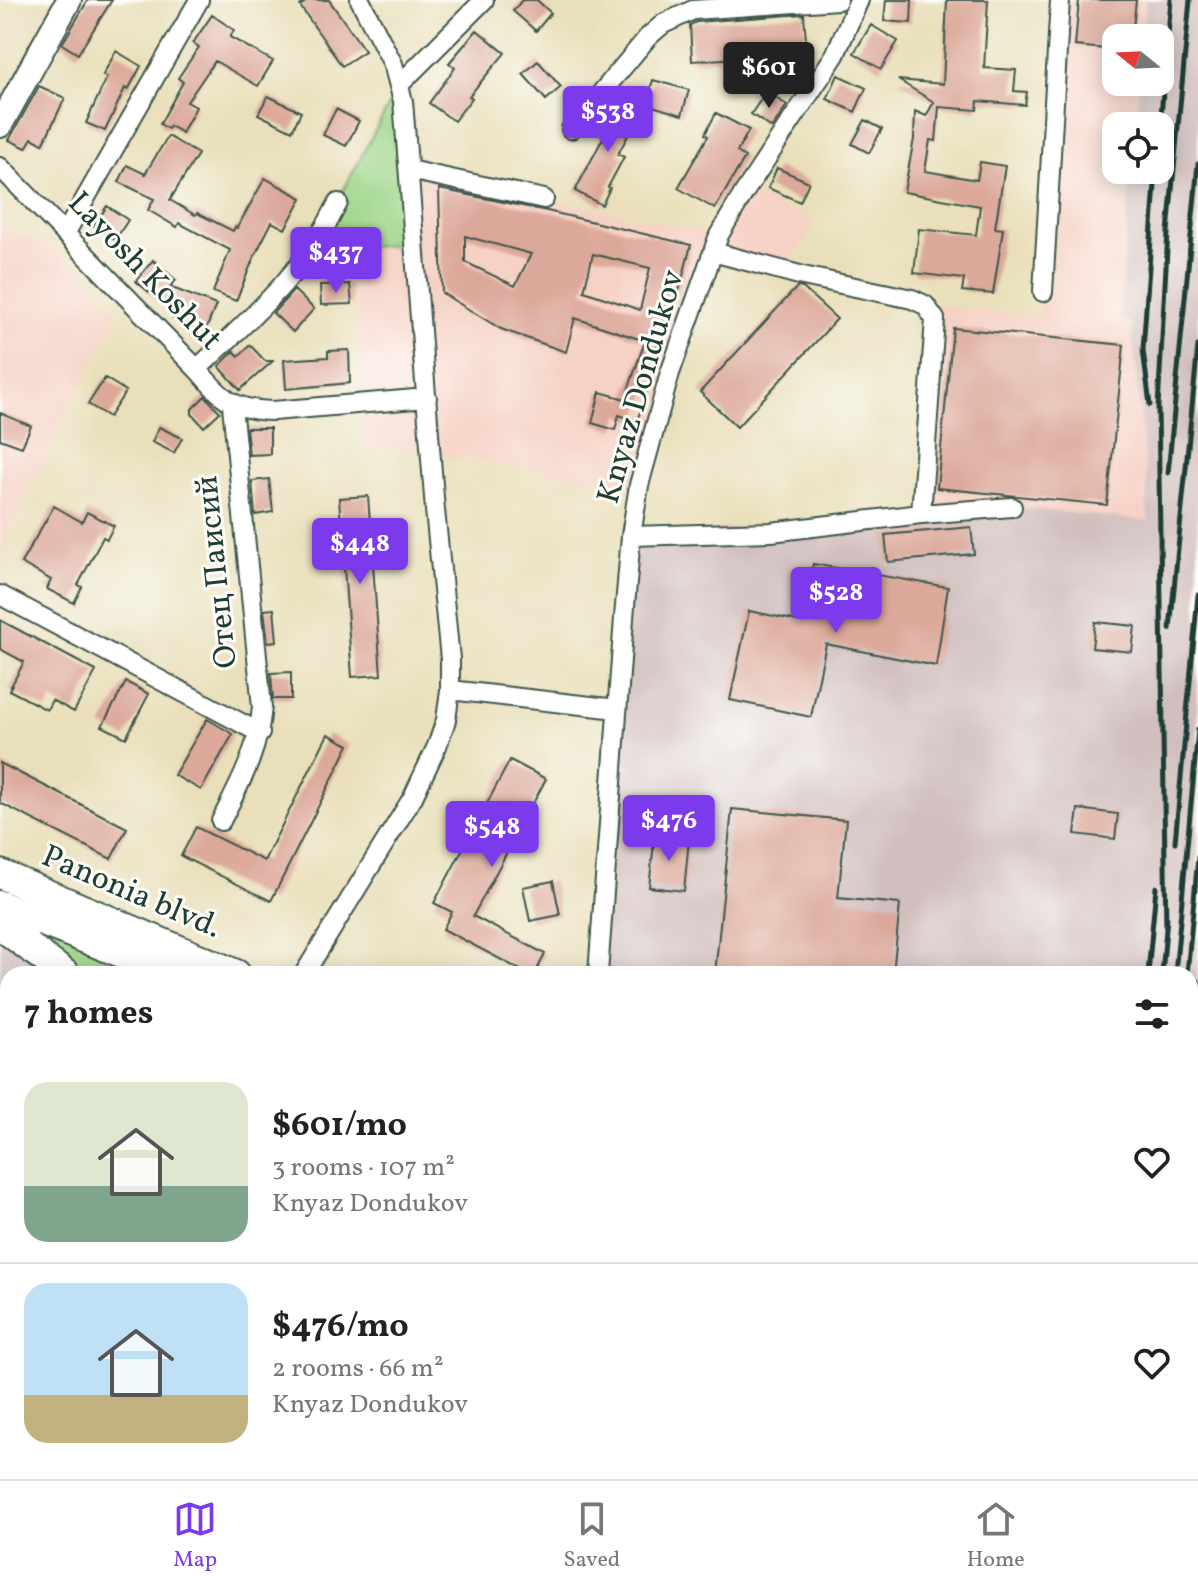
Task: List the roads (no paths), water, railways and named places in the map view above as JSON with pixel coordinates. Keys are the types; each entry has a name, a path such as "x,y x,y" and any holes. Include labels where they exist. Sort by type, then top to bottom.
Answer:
{"main road":[{"name":"Panonia blvd.","path":"0,874 217,966"},
{"name":"Panonia blvd.","path":"0,905 154,966"},
{"path":"0,925 54,966"}],"street":[{"path":"0,125 69,0"},
{"path":"65,234 199,0"},
{"path":"309,966 413,797 446,720 450,690 450,659 400,84 360,0"},
{"path":"400,84 484,0"},
{"path":"571,129 648,37 677,16 693,10 838,0"},
{"name":"Knyaz Dondukov","path":"599,966 631,536 639,485 670,373 719,235 835,55 859,0"},
{"path":"1043,292 1060,0"},
{"name":"Layosh Koshut","path":"0,167 232,405"},
{"path":"409,170 544,199"},
{"path":"197,369 295,273 338,203"},
{"path":"713,252 803,276 912,299 925,305 935,319 921,514"},
{"path":"232,405 273,411 427,398"},
{"name":"Отец Паисий","path":"221,821 250,765 260,733 262,707 232,405"},
{"path":"631,536 771,532 921,514 1012,507"},
{"name":"Отец Паисий","path":"0,595 260,733"},
{"path":"450,690 617,709"}],"railway":[{"path":"1161,112 1171,0"},
{"path":"1166,929 1158,407 1168,232 1190,0"},
{"path":"1168,473 1198,164"},
{"path":"1150,405 1143,350 1155,184"},
{"path":"1170,629 1198,346"},
{"path":"1175,842 1198,595"},
{"path":"1176,966 1198,729"},
{"path":"1188,966 1198,857"},
{"path":"1149,966 1156,887"},
{"path":"1163,966 1167,918"}]}
